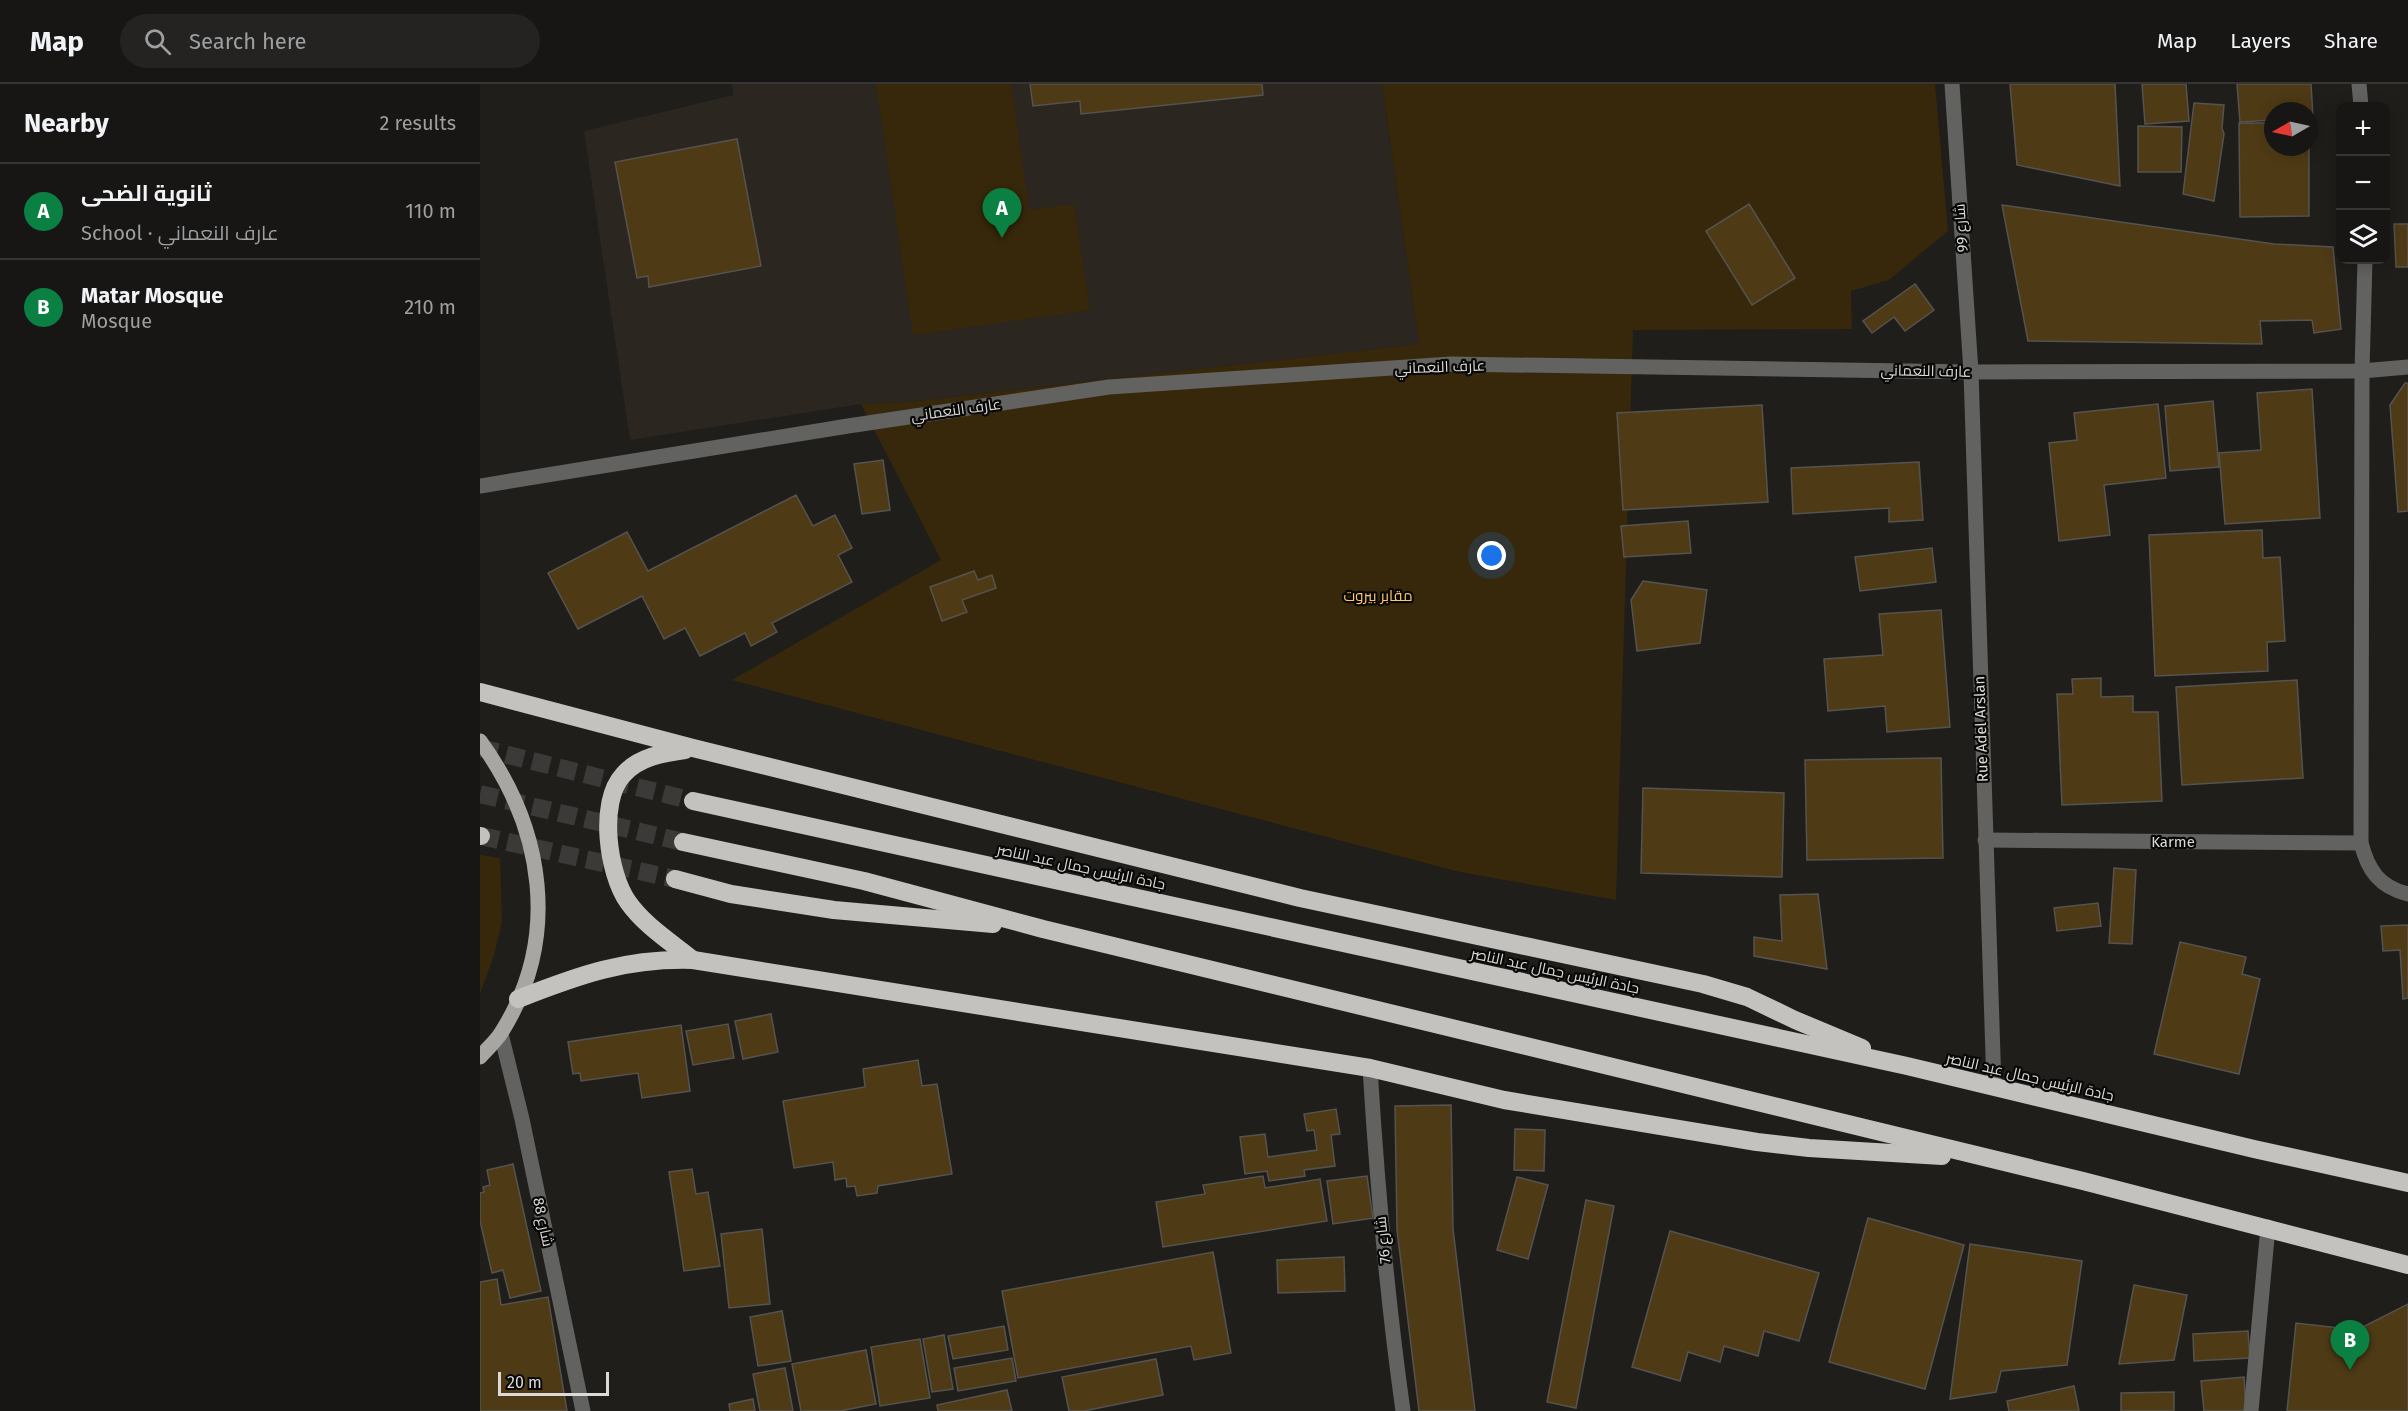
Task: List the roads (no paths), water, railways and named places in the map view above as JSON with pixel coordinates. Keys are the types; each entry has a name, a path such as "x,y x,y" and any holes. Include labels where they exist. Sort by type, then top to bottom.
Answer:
{"highway":[{"path":"480,692 693,748 1300,898 1703,984 1747,997 1795,1020 1907,1066"},
{"path":"693,748 647,758 623,774 614,790 610,827 612,868 627,901 639,915 693,960"},
{"name":"جادة الرئيس جمال عبد الناصر","path":"693,801 1907,1066 2254,1149 2408,1183"},
{"path":"682,842 864,881 1043,929 2268,1227 2408,1264"},
{"path":"675,879 731,894 834,910 1043,929"},
{"path":"518,999 580,975 626,963 646,960 693,960 1370,1068 1504,1100 1757,1142 1809,1148 1990,1159"}],"main road":[{"path":"480,741 514,798 523,820 535,866 539,912 528,975 501,1034 480,1057"}],"street":[{"name":"شارع 99","path":"1952,84 1971,372"},
{"path":"2359,84 2361,102"},
{"path":"2365,264 2362,371 2361,843 2366,862 2385,885 2408,894"},
{"name":"عارف النعماني","path":"480,486 848,426 1109,387 1451,364 1971,372 2362,371 2408,367"},
{"name":"Rue Adel Arslan","path":"1971,372 1994,1087"},
{"name":"Karme","path":"1985,840 2361,843"},
{"name":"شارع 88","path":"501,1034 522,1119 583,1411"},
{"name":"شارع 76","path":"1370,1068 1376,1166 1393,1338 1403,1411"},
{"path":"2251,1411 2268,1227"}],"tunnel":[{"path":"480,748 693,801"},
{"path":"480,794 683,842"},
{"path":"481,836 675,879"}],"place":[{"name":"ثانوية الضحى","path":"1002,238"},
{"name":"Matar Mosque","path":"2350,1370"}],"park label":[{"name":"مقابر بيروت","path":"1378,596"}]}
